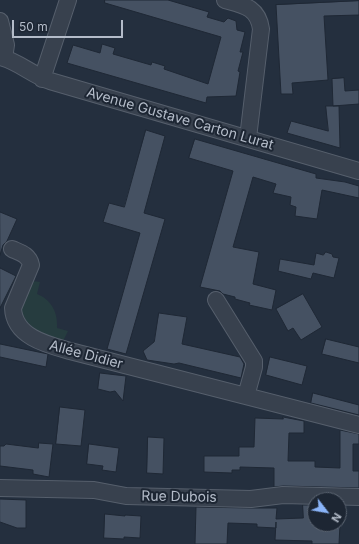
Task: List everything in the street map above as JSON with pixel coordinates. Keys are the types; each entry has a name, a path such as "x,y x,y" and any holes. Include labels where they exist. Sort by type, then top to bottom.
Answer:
{"street":[{"path":"42,79 68,0"},
{"path":"224,0 248,7 256,14 260,23 261,29 248,138"},
{"path":"0,21 6,45 2,58"},
{"name":"Avenue Gustave Carton Lurat","path":"2,58 16,63 42,79 359,171"},
{"name":"Allée Didier","path":"12,249 24,254 30,261 29,269 13,308 15,319 26,333 39,342 53,347 359,425"},
{"path":"216,300 253,358 254,367 246,396"},
{"name":"Rue Dubois","path":"0,488 94,490 126,496 251,499 283,495 359,498"}],"green space":[{"path":"33,281 40,282 37,294 47,300 53,308 57,328 68,331 63,341 50,338 36,330 25,319 22,313 22,301"}],"building":[{"path":"105,0 168,0 209,12 207,17 224,22 228,18 236,21 237,30 245,32 240,52 243,52 238,71 240,72 236,96 207,97 206,103 67,63 73,45 100,53 102,44 115,48 113,54 151,65 152,62 165,66 164,69 208,84 221,37 105,3"},
{"path":"359,1 359,15 324,16 328,80 292,83 293,94 281,94 276,5"},
{"path":"344,78 345,91 359,90 359,104 333,106 332,79"},
{"path":"326,106 339,106 340,148 287,133 291,121 328,131"},
{"path":"146,130 165,136 144,213 165,219 126,354 107,349 140,233 103,222 109,203 124,207"},
{"path":"195,139 316,174 316,178 345,182 359,186 359,198 322,190 317,219 295,216 296,207 290,205 291,197 273,193 276,184 253,177 233,247 259,252 253,284 276,290 272,310 249,305 250,303 235,299 235,297 223,294 220,291 200,287 233,171 189,158"},
{"path":"0,212 17,219 7,241 3,245 0,255"},
{"path":"326,252 332,254 333,257 339,258 334,278 313,273 311,279 278,271 280,259 314,265 316,253 323,255"},
{"path":"0,268 16,276 0,308"},
{"path":"303,294 322,327 301,340 293,328 288,331 276,309"},
{"path":"159,313 187,317 182,344 240,357 244,364 241,378 179,363 174,364 147,360 143,351 154,342"},
{"path":"326,339 359,347 359,363 322,354"},
{"path":"0,344 48,354 46,367 0,357"},
{"path":"270,357 307,366 302,385 266,375"},
{"path":"100,373 126,376 123,401 115,391 110,392 98,389"},
{"path":"313,393 359,405 359,415 311,403"},
{"path":"60,407 85,410 81,446 56,444"},
{"path":"283,417 304,421 304,433 289,433 288,461 315,461 315,467 340,468 340,430 359,434 359,444 353,444 353,471 359,471 359,488 274,487 274,468 240,467 240,470 232,470 232,473 204,472 204,456 239,456 239,447 254,447 255,418 283,419"},
{"path":"148,437 164,438 163,474 147,473"},
{"path":"39,443 53,444 49,477 33,474 33,470 0,466 0,446 4,446 6,444 38,448"},
{"path":"89,444 119,448 116,472 102,470 103,466 87,464"},
{"path":"0,499 26,500 26,528 17,528 0,522"},
{"path":"303,505 307,505 307,532 340,532 339,544 312,544 312,541 275,540 276,528 257,527 257,524 228,523 227,544 195,544 196,507 277,508 276,519 303,518"},
{"path":"105,514 141,516 140,538 104,538"}]}
